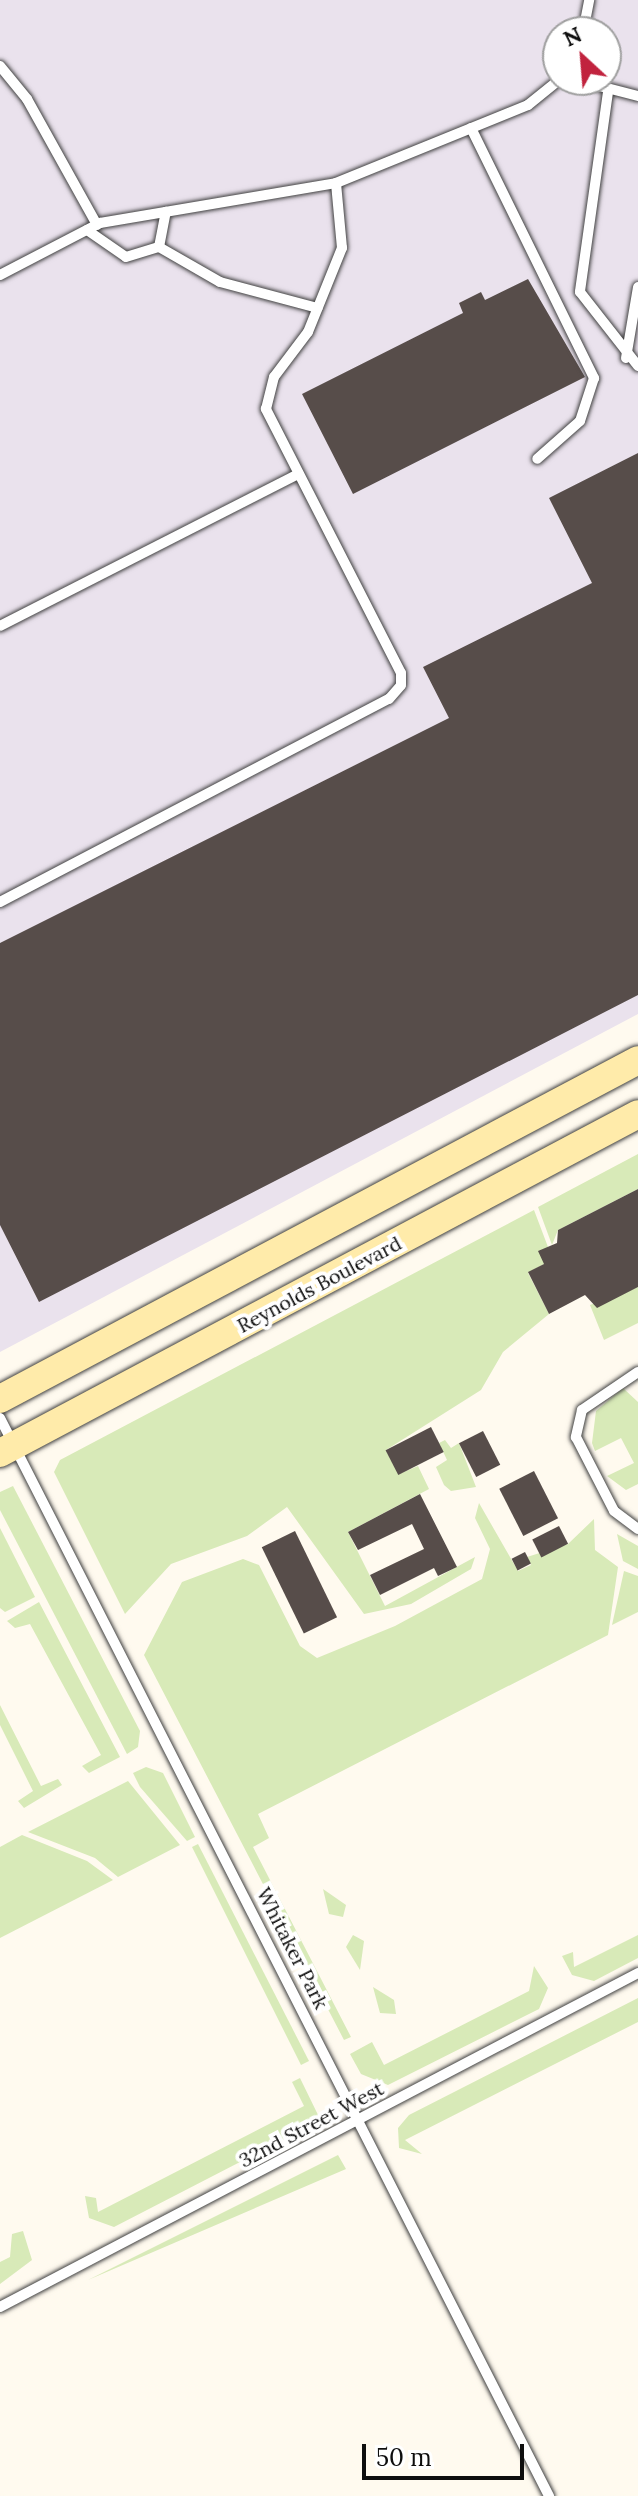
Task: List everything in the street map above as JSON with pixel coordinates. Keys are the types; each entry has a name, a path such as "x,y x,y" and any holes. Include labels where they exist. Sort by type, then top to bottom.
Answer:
{"main road":[{"path":"0,1399 638,1060"},
{"name":"Reynolds Boulevard","path":"7,1450 638,1114"}],"lane":[{"path":"0,66 27,99 92,227 126,257 159,247 220,282 318,308"},
{"path":"0,275 92,227 336,183 528,105 542,94"},
{"path":"607,96 580,292 626,358 638,366"},
{"path":"471,128 594,378 580,421 537,459"},
{"path":"0,902 389,699 401,685 401,673 266,409 274,377 318,308 342,248 336,183"},
{"path":"159,247 166,212"},
{"path":"626,358 638,287"},
{"path":"0,626 298,474"},
{"path":"638,1372 582,1410 576,1437 614,1511 638,1529"},
{"name":"Whitaker Park","path":"0,1418 7,1450 359,2119 549,2496"},
{"name":"32nd Street West","path":"0,2307 638,1973"}],"shaded area":[{"path":"0,0 638,0 638,1014 0,1352"}],"green space":[{"path":"638,1154 638,1189 558,1230 552,1245 538,1207"},
{"path":"534,1210 548,1247 544,1264 528,1273 549,1314 503,1352 481,1390 386,1450 399,1474 418,1466 429,1489 348,1532 385,1606 475,1557 471,1569 411,1604 364,1614 287,1507 247,1536 171,1564 125,1614 54,1472 60,1460"},
{"path":"638,1287 638,1323 604,1340 590,1305"},
{"path":"623,1388 638,1402 638,1484 626,1490 607,1476 634,1463 621,1438 595,1451 592,1443 596,1411"},
{"path":"445,1440 451,1448 459,1443 476,1487 451,1491 444,1485 436,1467 447,1460 439,1443"},
{"path":"13,1486 140,1731 138,1747 127,1754 0,1510 0,1492"},
{"path":"479,1503 518,1571 531,1565 527,1557 568,1544 594,1519 595,1550 618,1567 608,1635 258,1814 269,1838 253,1847 351,2037 344,2040 144,1655 182,1582 243,1559 259,1565 300,1646 317,1658 395,1626 482,1579 490,1549 475,1518"},
{"path":"0,1528 35,1597 5,1612 0,1608"},
{"path":"617,1534 638,1546 638,1569 623,1561"},
{"path":"624,1571 638,1576 638,1612 612,1625"},
{"path":"39,1602 120,1757 89,1773 82,1766 101,1755 30,1624 15,1628 7,1621"},
{"path":"0,1705 41,1786 58,1779 62,1785 24,1808 18,1801 33,1791 0,1725"},
{"path":"146,1767 163,1773 195,1837 187,1841 140,1787 133,1773"},
{"path":"128,1781 180,1845 118,1877 95,1858 28,1832"},
{"path":"22,1835 87,1861 113,1880 0,1938 0,1847"},
{"path":"198,1844 309,2061 301,2065 192,1847"},
{"path":"323,1889 346,1905 343,1917 329,1914"},
{"path":"353,1935 364,1941 360,1970 346,1947"},
{"path":"638,1935 638,1958 594,1981 572,1975 562,1956 573,1952 574,1967"},
{"path":"534,1966 548,1988 539,2009 388,2085 361,2074 350,2054 372,2042 384,2065 529,1991"},
{"path":"373,1987 394,2000 396,2014 380,2013"},
{"path":"638,1998 638,2022 405,2140 422,2154 399,2148 398,2128 409,2115"},
{"path":"300,2078 320,2119 314,2124 114,2227 89,2218 85,2196 96,2198 98,2212 304,2106 292,2082"},
{"path":"338,2155 346,2169 360,2163 88,2280"},
{"path":"23,2231 32,2260 0,2284 0,2262 10,2257 12,2234"}],"building":[{"path":"528,279 585,377 353,494 302,394 463,313 459,303 481,292 485,300"},
{"path":"638,453 638,995 39,1302 0,1225 0,943 449,718 423,667 592,583 549,498"},
{"path":"638,1189 638,1287 597,1308 585,1295 549,1314 528,1272 544,1264 538,1251 557,1243 558,1230"},
{"path":"431,1427 444,1452 398,1475 386,1450"},
{"path":"483,1431 500,1465 476,1477 459,1443"},
{"path":"534,1471 558,1518 523,1536 499,1489"},
{"path":"420,1494 457,1567 438,1576 434,1568 380,1595 370,1575 424,1549 412,1524 358,1550 348,1532"},
{"path":"559,1526 568,1544 541,1557 532,1540"},
{"path":"295,1531 337,1617 304,1634 262,1547"},
{"path":"525,1552 531,1564 518,1570 512,1559"}]}
